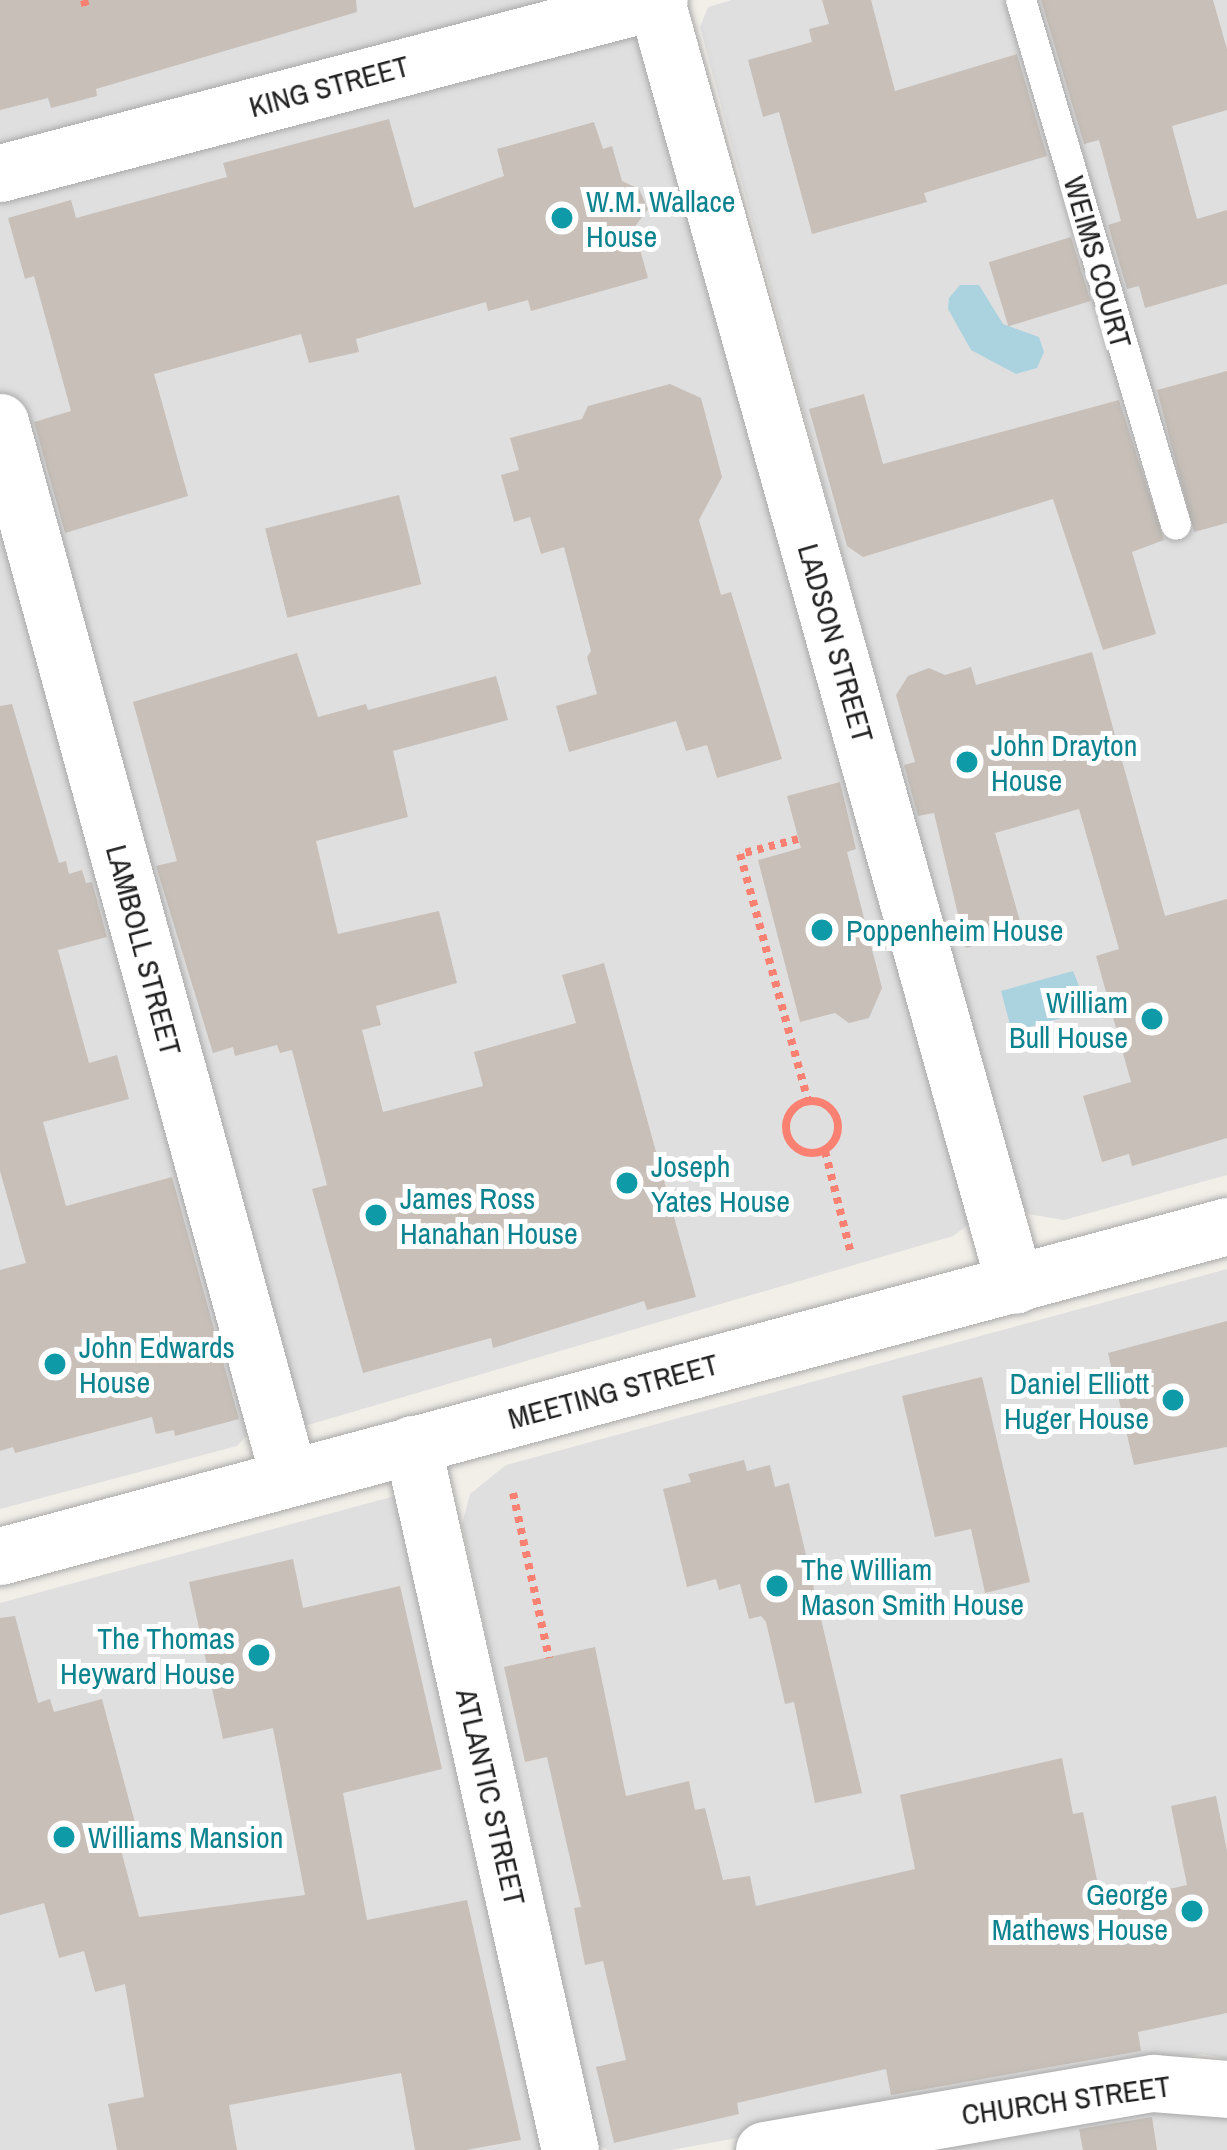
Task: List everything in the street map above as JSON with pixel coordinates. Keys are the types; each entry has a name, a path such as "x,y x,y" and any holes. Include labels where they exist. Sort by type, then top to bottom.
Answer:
{"street":[{"name":"KING STREET","path":"0,173 657,0"},
{"name":"LADSON STREET","path":"657,0 1016,1285"},
{"name":"LAMBOLL STREET","path":"0,422 289,1478"},
{"name":"MEETING STREET","path":"0,1556 1227,1226"},
{"name":"ATLANTIC STREET","path":"412,1444 570,2150"},
{"name":"CHURCH STREET","path":"764,2150 1153,2083 1227,2089"}],"lane":[{"name":"WEIMS COURT","path":"1021,0 1175,525"}],"path":[{"path":"798,839 740,854 808,1101"},
{"path":"808,1101 826,1105 837,1119 836,1138 825,1151 806,1153 788,1139 789,1114 808,1101"},
{"path":"825,1151 850,1250"},
{"path":"513,1492 549,1658"}],"shaded area":[{"path":"0,0 550,0 0,153"},
{"path":"732,0 1227,0 1227,1175 1064,1220 1028,1214 1015,1197 700,27 708,7"},
{"path":"624,29 647,38 973,1221 953,1236 301,1427 0,404 0,188"},
{"path":"0,491 259,1423 237,1446 0,1509"},
{"path":"1227,1269 1227,2059 1202,2054 671,2150 608,2150 598,2145 462,1524 470,1494 506,1465"},
{"path":"406,1493 541,2150 0,2150 0,1603"},
{"path":"1166,2091 1227,2108 1227,2150 821,2150"}],"water":[{"path":"960,285 979,285 1003,324 1039,337 1044,352 1037,368 1016,374 971,350 948,309 949,298"},
{"path":"1073,971 1087,1006 1083,1012 1012,1032 1001,991"}],"building":[{"path":"0,0 356,0 357,12 96,89 97,96 51,108 48,98 0,110"},
{"path":"822,0 871,0 895,91 1017,54 1047,156 924,193 927,202 812,234 779,112 763,117 748,60 812,42 809,29 829,24"},
{"path":"1041,0 1213,0 1227,49 1227,110 1172,126 1197,219 1227,210 1227,284 1145,308 1139,286 1127,289 1108,225 1121,221 1099,140 1084,144"},
{"path":"389,119 414,208 504,176 497,149 594,122 603,149 612,146 622,181 639,189 648,209 634,228 648,278 531,311 528,300 488,311 486,302 356,339 359,352 309,363 301,334 154,374 188,496 65,533 34,422 71,411 34,276 25,279 8,218 71,200 76,218 227,177 223,163"},
{"path":"1071,237 1091,301 1008,326 989,262"},
{"path":"1227,371 1227,523 1194,532 1157,390"},
{"path":"670,384 701,398 722,477 699,520 721,595 731,592 782,759 717,778 707,745 686,751 676,721 569,752 556,706 597,694 587,657 591,651 564,547 541,554 530,517 514,522 501,475 519,470 510,438 582,419 588,406"},
{"path":"864,394 883,464 1119,400 1164,540 1132,552 1156,634 1103,650 1053,499 863,557 847,546 809,409"},
{"path":"399,495 421,584 287,618 265,528"},
{"path":"1092,652 1165,916 1227,899 1227,1138 1132,1166 1129,1154 1102,1162 1083,1096 1131,1082 1096,956 1119,949 1079,809 995,833 1023,932 966,948 934,813 918,816 904,765 915,762 896,695 908,676 929,668 945,675 971,667 976,685"},
{"path":"297,653 318,717 366,704 368,710 496,676 508,720 393,751 408,817 316,841 338,934 439,911 457,983 376,1006 381,1025 362,1030 383,1112 483,1086 474,1052 576,1023 562,975 604,963 696,1297 647,1310 644,1301 493,1348 491,1338 363,1373 312,1189 327,1185 292,1050 280,1053 277,1045 235,1056 233,1047 213,1053 156,866 177,861 133,702"},
{"path":"12,704 59,863 66,861 69,874 82,870 86,883 92,882 107,937 58,950 89,1063 117,1055 129,1099 43,1122 66,1206 172,1177 239,1419 175,1436 174,1430 156,1434 152,1417 15,1453 13,1447 0,1451 0,1270 26,1263 0,1171 0,706"},
{"name":"Poppenheim House","path":"840,782 856,849 847,852 882,988 869,1018 849,1023 835,1013 800,1022 758,860 801,848 787,796"},
{"name":"Daniel Elliott Huger House","path":"1227,1321 1227,1447 1134,1465 1108,1353"},
{"path":"982,1377 1030,1582 985,1593 971,1529 935,1537 902,1396"},
{"name":"The William Mason Smith House","path":"744,1460 747,1471 770,1465 775,1487 789,1483 862,1793 815,1803 794,1702 785,1704 766,1622 761,1616 749,1619 740,1584 719,1590 716,1579 687,1587 663,1489 691,1482 688,1474"},
{"path":"293,1559 303,1608 400,1586 442,1769 343,1793 367,1920 467,1900 521,2140 466,2150 415,2150 401,2073 229,2105 237,2150 117,2150 108,2104 144,2097 125,1984 95,1992 84,1951 59,1958 44,1903 0,1915 0,1618 15,1616 38,1703 50,1699 54,1712 102,1699 138,1834 118,1839 139,1917 305,1895 273,1728 223,1739 189,1582"},
{"path":"595,1647 626,1796 689,1781 695,1810 705,1808 723,1880 750,1876 756,1906 915,1869 900,1795 1062,1758 1073,1814 1083,1812 1102,1904 1187,1885 1171,1806 1216,1796 1227,1851 1227,2013 1138,2032 1141,2051 891,2095 886,2069 737,2103 739,2114 614,2143 596,2067 626,2060 603,1961 585,1965 574,1908 581,1907 547,1757 525,1762 504,1667"},
{"path":"1152,2117 1157,2150 1083,2150 1079,2129"}],"place":[{"name":"W.M. Wallace House","path":"562,218"},
{"name":"John Drayton House","path":"967,762"},
{"name":"Poppenheim House","path":"822,930"},
{"name":"William Bull House","path":"1152,1019"},
{"name":"Joseph Yates House","path":"627,1183"},
{"name":"James Ross Hanahan House","path":"376,1215"},
{"name":"John Edwards House","path":"55,1364"},
{"name":"Daniel Elliott Huger House","path":"1173,1400"},
{"name":"The William Mason Smith House","path":"777,1586"},
{"name":"The Thomas Heyward House","path":"259,1655"},
{"name":"Williams Mansion","path":"64,1837"},
{"name":"George Mathews House","path":"1192,1911"}]}
